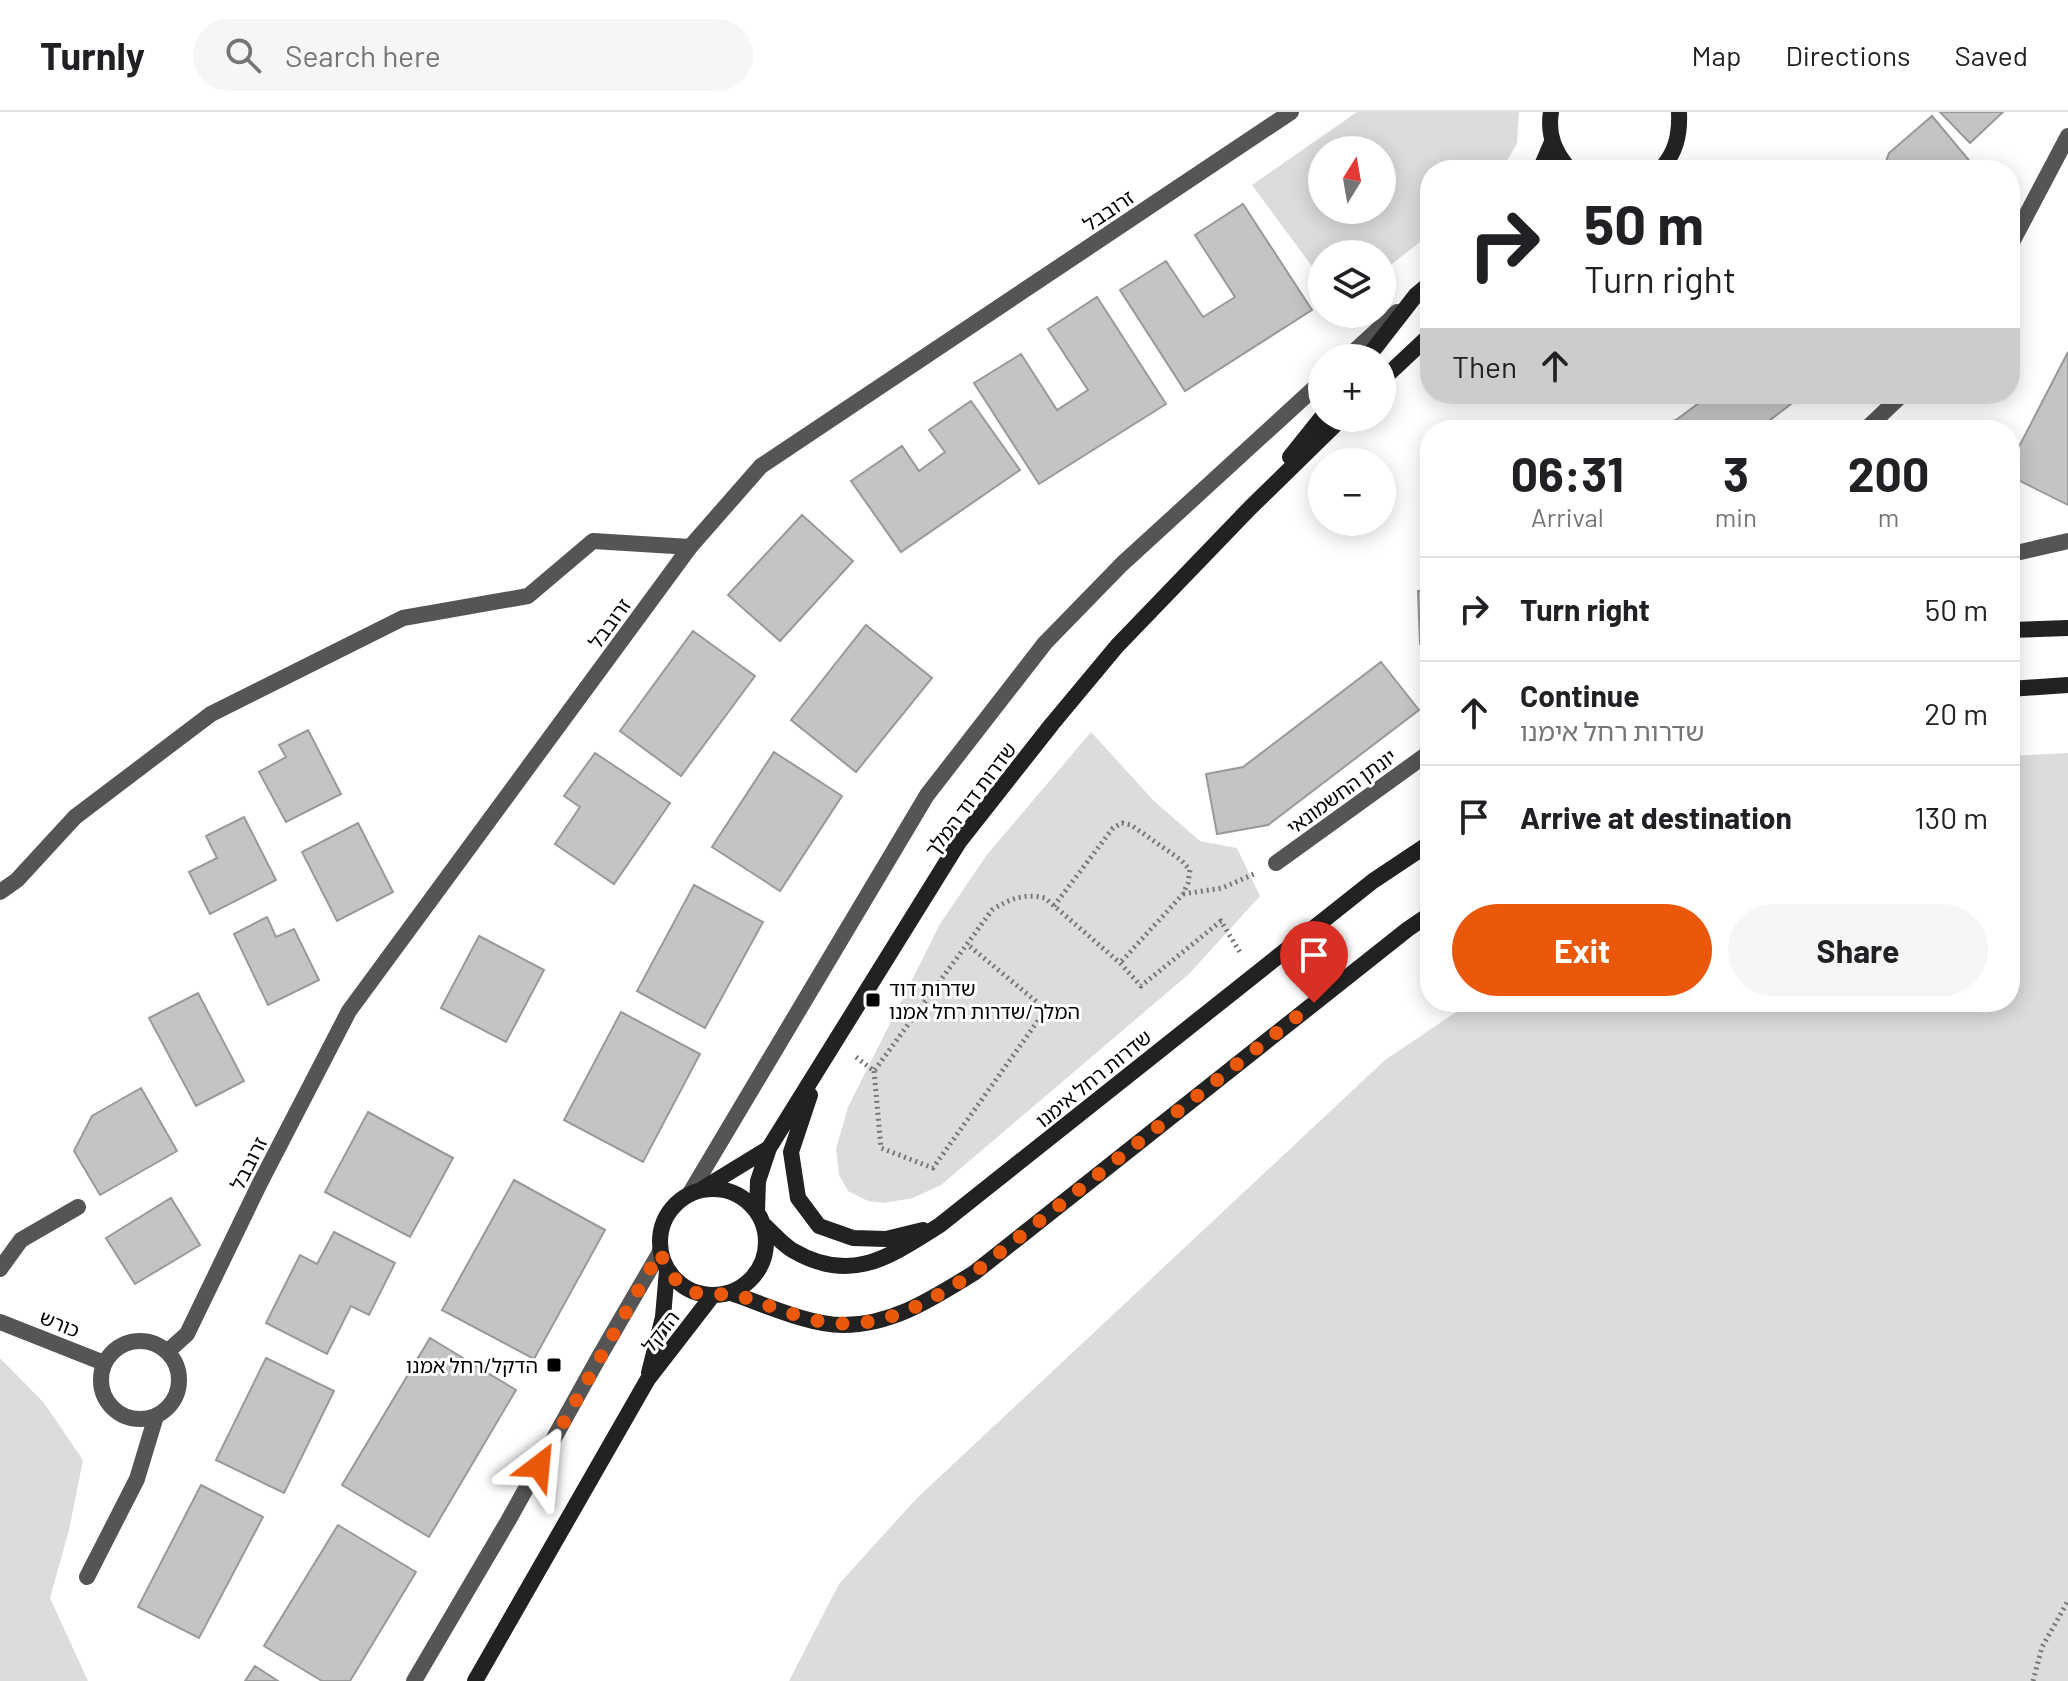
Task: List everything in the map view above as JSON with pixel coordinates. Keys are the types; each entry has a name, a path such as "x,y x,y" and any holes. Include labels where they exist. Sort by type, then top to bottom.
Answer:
{"street":[{"name":"זרובבל","path":"167,1352 187,1334 260,1183 349,1011 690,547 761,466 1291,112"},
{"path":"1667,160 1674,151 1682,112"},
{"path":"1549,115 1552,142 1562,160"},
{"path":"2020,227 2068,136"},
{"path":"1544,160 1552,142"},
{"path":"1362,344 1420,292"},
{"path":"1378,344 1416,295"},
{"path":"1396,367 1420,344"},
{"path":"696,1192 927,795 968,741 1045,643 1122,564 1308,394"},
{"path":"1876,420 1892,404"},
{"name":"שדרות דוד המלך","path":"1250,508 1310,432"},
{"name":"שדרות דוד המלך","path":"761,1218 758,1181 769,1148 959,842 1117,646 1328,432"},
{"path":"0,892 17,880 75,817 211,714 403,618 528,596 593,541 690,547"},
{"path":"2020,552 2068,541"},
{"path":"2020,630 2068,628"},
{"path":"2020,688 2068,685"},
{"name":"יונתן החשמונאי","path":"1276,863 1420,759"},
{"name":"שדרות רחל אימנו","path":"761,1218 790,1249 820,1264 864,1265 896,1252 940,1225 1373,881 1420,850"},
{"path":"731,1293 807,1318 842,1325 879,1321 923,1305 974,1273 1420,921"},
{"path":"820,1066 791,1152 798,1198 819,1226 853,1238 886,1239 940,1225"},
{"name":"שדרות דוד המלך","path":"696,1192 769,1148"},
{"path":"718,1189 733,1192 747,1200 761,1218 767,1241 764,1258 757,1273 746,1285 731,1293 713,1295 694,1292 679,1283 667,1270 660,1252 660,1235 665,1218 675,1203 696,1192 718,1189"},
{"path":"0,1269 21,1240 78,1207"},
{"path":"414,1681 660,1252"},
{"name":"הדקל","path":"648,1379 663,1317 667,1270"},
{"name":"הדקל","path":"648,1379 713,1295"},
{"name":"כורש","path":"0,1322 104,1363"},
{"path":"137,1341 156,1344 167,1352 179,1376 175,1397 167,1408 156,1416 143,1419 125,1416 114,1409 105,1398 101,1376 104,1363 113,1352 124,1344 137,1341"},
{"path":"475,1681 648,1379"},
{"path":"87,1577 137,1479 156,1416"}],"path":[{"path":"1054,906 1113,828 1122,823 1131,825 1181,860 1190,870 1183,894 1120,963"},
{"path":"1183,894 1222,888 1276,863"},
{"path":"967,944 1038,1003 1042,1015 933,1168 881,1148 874,1071 967,944 992,910 1016,897 1045,898 1120,963 1141,986 1221,921 1254,975"},
{"path":"836,1041 874,1071"},
{"path":"2033,1681 2042,1647 2068,1601"}],"shaded area":[{"path":"1357,112 1519,112 1517,143 1508,160 1420,160 1420,242 1396,261 1396,240 1308,240 1308,261 1252,185 1308,146 1308,224 1396,224 1396,136 1322,136"},
{"path":"1091,732 1154,801 1200,841 1237,848 1260,896 1189,974 941,1185 913,1198 884,1203 868,1201 848,1191 839,1175 836,1149 848,1107 940,924 986,856"},
{"path":"2068,753 2068,1681 789,1681 839,1584 916,1499 1385,1060 1456,1012 2020,1012 2020,755"},
{"path":"0,1358 44,1403 83,1460 69,1530 50,1598 88,1681 0,1681"}],"building":[{"path":"1940,112 2003,112 1970,143"},
{"path":"1932,116 1969,160 1887,160 1889,153"},
{"path":"1243,204 1308,304 1308,313 1185,391 1120,290 1166,261 1203,317 1235,297 1195,235"},
{"path":"1097,297 1166,404 1039,484 974,383 1021,354 1057,410 1088,390 1048,329"},
{"path":"2068,352 2068,505 2020,481 2020,445"},
{"path":"971,401 1020,470 901,552 851,481 902,446 919,471 945,452 929,430"},
{"path":"1698,404 1791,404 1770,420 1676,420"},
{"path":"802,515 853,561 780,641 728,595"},
{"path":"1418,591 1420,591 1420,644"},
{"path":"866,625 932,678 856,772 791,720"},
{"path":"693,631 755,676 681,776 620,731"},
{"path":"1381,662 1419,710 1268,825 1217,834 1206,774 1243,767"},
{"path":"308,730 341,794 286,822 259,772 286,757 279,745"},
{"path":"774,752 842,796 780,891 712,847"},
{"path":"595,753 670,803 614,884 555,844 580,807 564,796"},
{"path":"244,817 276,880 210,914 189,872 217,858 206,836"},
{"path":"358,823 393,892 337,921 302,852"},
{"path":"694,885 763,922 705,1028 637,991"},
{"path":"267,917 276,937 294,929 319,980 268,1005 234,934"},
{"path":"479,936 544,970 506,1042 441,1008"},
{"path":"198,993 244,1081 196,1106 149,1018"},
{"path":"621,1012 700,1054 643,1162 564,1120"},
{"path":"141,1088 177,1151 100,1195 74,1151 92,1116"},
{"path":"368,1112 453,1158 410,1237 325,1192"},
{"path":"514,1180 605,1230 534,1359 442,1310"},
{"path":"171,1198 200,1245 135,1284 106,1238"},
{"path":"334,1232 395,1263 369,1315 351,1306 327,1354 266,1323 300,1255 317,1264"},
{"path":"430,1338 516,1390 429,1537 342,1485"},
{"path":"266,1358 334,1391 284,1493 216,1460"},
{"path":"201,1485 263,1517 199,1638 138,1607"},
{"path":"338,1525 416,1572 350,1681 322,1681 264,1646"},
{"path":"255,1666 278,1681 245,1681"}],"place":[{"name":"שדרות דוד המלך/שדרות רחל אמנו","path":"873,1000"},
{"name":"הדקל/רחל אמנו","path":"554,1365"}],"route":[{"path":"539,1466 660,1252 667,1270 679,1283 694,1292 713,1295 731,1293 807,1318 842,1325 879,1321 923,1305 974,1273 1314,1003"}]}
